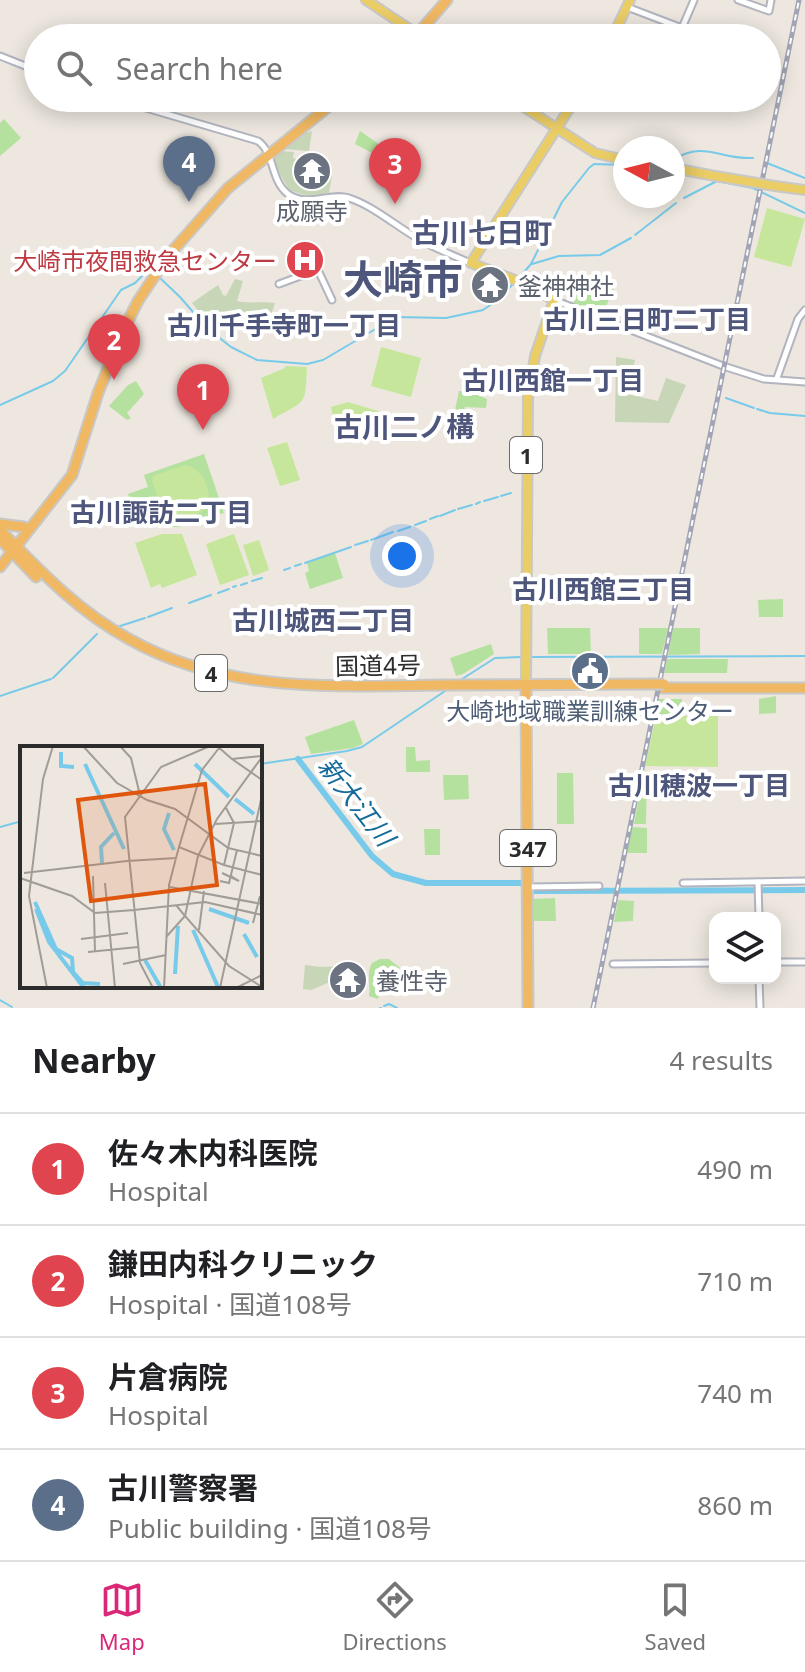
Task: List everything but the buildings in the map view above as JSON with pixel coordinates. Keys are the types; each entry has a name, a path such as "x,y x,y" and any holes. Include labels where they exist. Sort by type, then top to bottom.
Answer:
{"highway":[{"path":"429,24 447,0"},
{"path":"0,559 72,475 110,361 153,277 201,216 228,188 321,112"},
{"path":"0,567 24,527 78,458"},
{"path":"0,524 24,527"},
{"name":"国道4号","path":"0,530 12,547 69,606 100,629 143,653 226,681 286,689 805,686"},
{"name":"国道4号","path":"0,539 12,547"},
{"name":"347","path":"526,686 528,1008"}],"main road":[{"path":"366,0 400,24"},
{"path":"619,24 628,4"},
{"path":"531,112 595,153 613,157"},
{"path":"554,300 471,263 567,112"},
{"path":"685,170 805,190"},
{"name":"1","path":"526,686 528,398 535,356 554,300"}],"street":[{"path":"684,24 694,0"},
{"path":"738,0 769,11 771,0"},
{"path":"628,4 673,24"},
{"path":"0,56 24,65"},
{"path":"160,112 262,143 280,186 293,197 306,201 337,196 351,199 424,242 471,263"},
{"path":"279,284 317,268 332,300"},
{"path":"554,300 761,378 805,382"},
{"path":"777,378 798,319 805,310"},
{"path":"683,883 758,885 805,881"},
{"path":"758,885 759,912"},
{"path":"528,887 599,886"},
{"path":"781,962 805,962"},
{"path":"613,964 709,963"},
{"path":"759,984 760,1008"}],"green space":[{"path":"4,119 21,138 0,156 0,123"},
{"path":"312,131 309,151 284,149 302,134"},
{"path":"360,131 383,147 376,155 355,144"},
{"path":"278,151 294,152 293,158 297,159 299,170 306,170 306,176 320,179 323,166 330,166 329,193 307,196 289,190 272,160"},
{"path":"767,208 805,219 791,267 754,257"},
{"path":"235,279 243,281 237,301 275,303 265,333 237,324 232,330 219,324 214,330 192,303 218,285 226,296"},
{"path":"590,280 615,287 602,315 573,305 578,290 586,292"},
{"path":"381,347 421,358 411,397 371,386"},
{"path":"616,357 635,360 627,394 658,401 666,378 686,385 669,423 615,422"},
{"path":"285,366 307,367 306,389 298,404 273,419 261,378"},
{"path":"136,381 144,394 127,413 131,418 127,420 109,406 128,385"},
{"path":"471,381 477,383 475,394 487,399 486,408 455,410 459,391 468,391"},
{"path":"348,402 378,411 375,433 337,438 331,407"},
{"path":"287,442 300,480 280,486 267,448"},
{"path":"204,454 224,513 178,527 137,527 128,494 148,487 144,475"},
{"path":"185,465 202,476 208,490 208,504 201,512 174,522 166,518 152,482 153,476"},
{"path":"162,534 182,534 197,575 162,588 160,584 151,588 135,543"},
{"path":"234,534 249,575 220,585 206,544"},
{"path":"259,540 269,570 253,576 243,545"},
{"path":"335,553 343,578 310,589 305,573 309,571 307,563"},
{"path":"783,599 783,617 759,617 758,600"},
{"path":"547,628 590,628 591,654 548,654"},
{"path":"639,628 668,628 662,654 639,654"},
{"path":"673,628 700,628 700,654 668,655"},
{"path":"491,644 494,654 456,676 450,658"},
{"path":"667,659 728,659 727,673 664,673"},
{"path":"776,696 776,713 759,714 759,699"},
{"path":"658,699 682,699 682,714 655,714"},
{"path":"656,716 718,716 718,767 645,766"},
{"path":"354,720 363,744 311,754 305,737"},
{"path":"406,747 415,747 416,761 430,760 430,772 406,772"},
{"path":"644,771 647,771 646,824 634,824"},
{"path":"557,773 573,773 574,824 557,824"},
{"path":"443,775 468,775 469,799 444,800"},
{"path":"632,827 647,828 647,853 627,853"},
{"path":"424,829 440,829 440,855 425,855"},
{"path":"555,898 556,921 531,921 531,899"},
{"path":"618,900 634,901 633,921 614,922"},
{"path":"389,959 404,971 393,985 382,986 378,999 369,996 369,975 372,963"},
{"path":"305,965 344,966 342,975 311,990 303,989"}],"waterway":[{"path":"685,154 703,151 753,158"},
{"path":"768,159 767,163 805,178"},
{"path":"518,279 531,264 562,202 589,168 594,164 613,165"},
{"path":"685,197 717,181 753,188 805,213"},
{"path":"635,235 670,208"},
{"path":"532,264 559,256 600,255 631,238"},
{"path":"0,405 53,381 65,371 121,290 144,274 151,273"},
{"path":"160,278 207,328 231,347 257,360 307,364 323,360 396,317 446,318 483,310 513,284"},
{"path":"726,398 754,408"},
{"path":"757,409 805,416"},
{"path":"501,496 511,493"},
{"path":"484,501 498,497"},
{"path":"476,504 480,502"},
{"path":"458,509 472,505"},
{"path":"440,516 455,510"},
{"path":"430,519 438,516"},
{"path":"523,517 523,530"},
{"path":"415,525 426,521"},
{"path":"398,531 410,527"},
{"path":"371,540 393,532"},
{"path":"523,532 523,543"},
{"path":"355,545 368,541"},
{"path":"305,563 351,547"},
{"path":"295,566 301,564"},
{"path":"284,570 290,568"},
{"path":"252,581 262,578"},
{"path":"241,585 247,583"},
{"path":"218,593 229,589"},
{"path":"189,603 211,595"},
{"path":"148,617 172,608"},
{"path":"117,627 145,618"},
{"path":"53,678 97,634"},
{"path":"522,638 522,653"},
{"path":"529,657 805,656"},
{"path":"459,681 495,658 522,657"},
{"path":"0,696 51,679"},
{"path":"262,764 362,747 448,689"},
{"name":"新大江川","path":"298,759 372,856 393,874 426,883 521,883 525,886"},
{"path":"0,827 20,822"},
{"name":"新大江川","path":"530,891 805,890"},
{"path":"0,1000 12,1007"},
{"path":"384,1006 389,1004 397,1008"}],"railway":[{"path":"781,88 799,0"},
{"path":"593,1008 776,112"}],"place":[{"name":"成願寺","path":"312,171"},
{"name":"古川警察署","path":"189,202"},
{"name":"片倉病院","path":"395,204"},
{"name":"大崎市夜間救急センター","path":"305,260"},
{"name":"釜神神社","path":"490,285"},
{"name":"鎌田内科クリニック","path":"114,380"},
{"name":"佐々木内科医院","path":"203,430"},
{"name":"大崎地域職業訓練センター","path":"590,671"},
{"name":"養性寺","path":"348,980"}],"district":[{"name":"古川七日町","path":"482,232"},
{"name":"大崎市","path":"403,278"},
{"name":"古川三日町二丁目","path":"647,319"},
{"name":"古川千手寺町一丁目","path":"284,325"},
{"name":"古川西館一丁目","path":"553,380"},
{"name":"古川二ノ構","path":"404,426"},
{"name":"古川諏訪二丁目","path":"161,512"},
{"name":"古川西館三丁目","path":"603,589"},
{"name":"古川城西二丁目","path":"323,620"},
{"name":"古川穂波一丁目","path":"699,785"}]}
